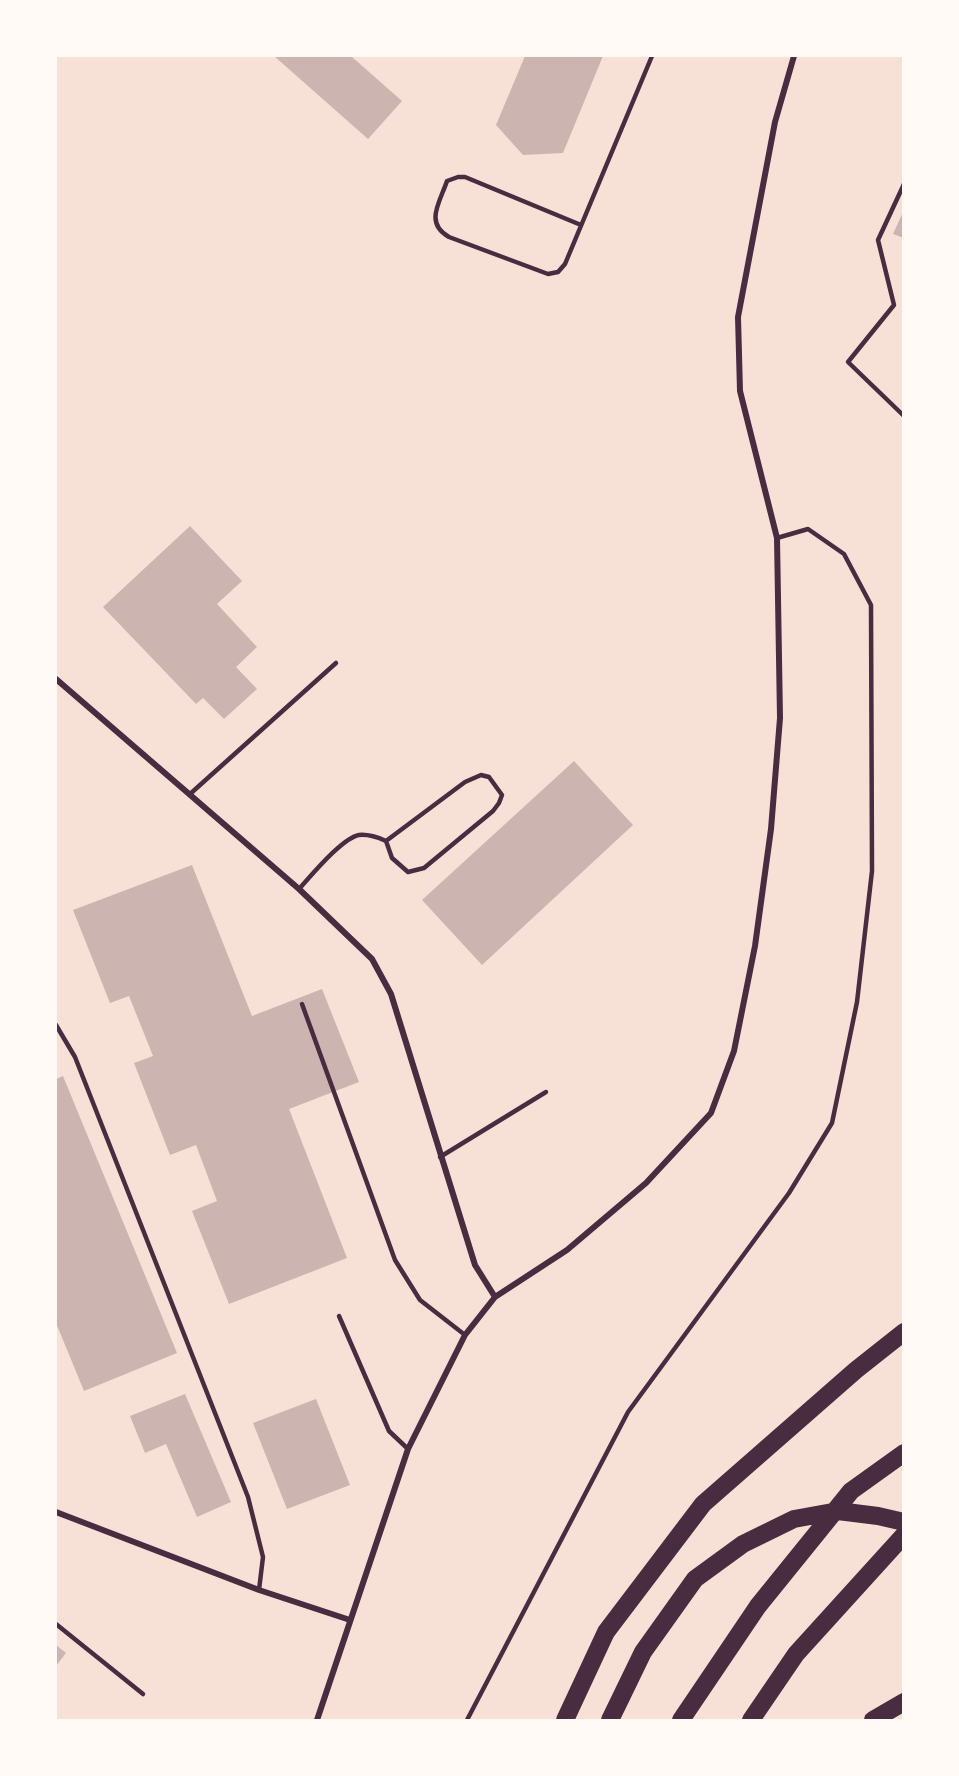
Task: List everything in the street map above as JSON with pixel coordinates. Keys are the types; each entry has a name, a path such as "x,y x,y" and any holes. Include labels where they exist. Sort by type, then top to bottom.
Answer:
{"highway":[{"path":"565,1720 606,1632 703,1504 856,1370 903,1332"},
{"path":"681,1720 758,1606 850,1491 903,1453"},
{"path":"610,1720 643,1653 695,1580 743,1544 794,1519 838,1511 903,1522"},
{"path":"751,1720 796,1654 903,1535"},
{"path":"873,1720 903,1702"}],"street":[{"path":"317,1720 408,1449 465,1335 495,1297 567,1250 646,1183 711,1113 736,1040 755,946 771,829 780,718 777,538 740,391 738,317 775,122 794,56"},
{"path":"56,679 299,889 372,958 391,994 475,1265 495,1297"},
{"path":"56,1512 260,1590 350,1620"}],"lane":[{"path":"581,225 465,177 447,181 434,216 439,232 449,237 548,274 558,272 565,264 652,56"},
{"path":"903,184 878,240 894,304 848,362 903,416"},
{"path":"467,1720 628,1412 789,1193 832,1123 857,1002 872,871 871,605 844,554 808,529 777,538"},
{"path":"190,794 336,663"},
{"path":"299,889 331,855 357,835 372,835 386,841 392,858 408,872 424,868 493,811 502,795 489,777 481,775 465,782 386,841"},
{"path":"302,1004 395,1260 420,1300 465,1335"},
{"path":"56,1025 75,1057 248,1497 263,1557 260,1590"},
{"path":"440,1157 546,1092"},
{"path":"339,1316 389,1431 408,1449"},
{"path":"56,1624 143,1694"}],"building":[{"path":"274,56 351,56 402,101 368,139"},
{"path":"525,56 603,56 563,153 523,155 496,125"},
{"path":"904,210 904,238 893,234"},
{"path":"190,526 242,581 217,604 257,647 236,667 257,689 224,719 203,698 196,704 103,607"},
{"path":"574,761 633,825 482,965 422,900"},
{"path":"192,865 252,1016 322,989 359,1082 289,1109 347,1258 229,1304 192,1211 217,1201 196,1145 170,1155 134,1063 153,1056 129,996 110,1003 73,910"},
{"path":"63,1076 177,1353 84,1391 56,1323 56,1079"},
{"path":"185,1394 231,1502 197,1517 166,1444 145,1453 130,1416"},
{"path":"316,1399 350,1485 287,1509 253,1423"},
{"path":"56,1645 66,1653 56,1666"}]}
